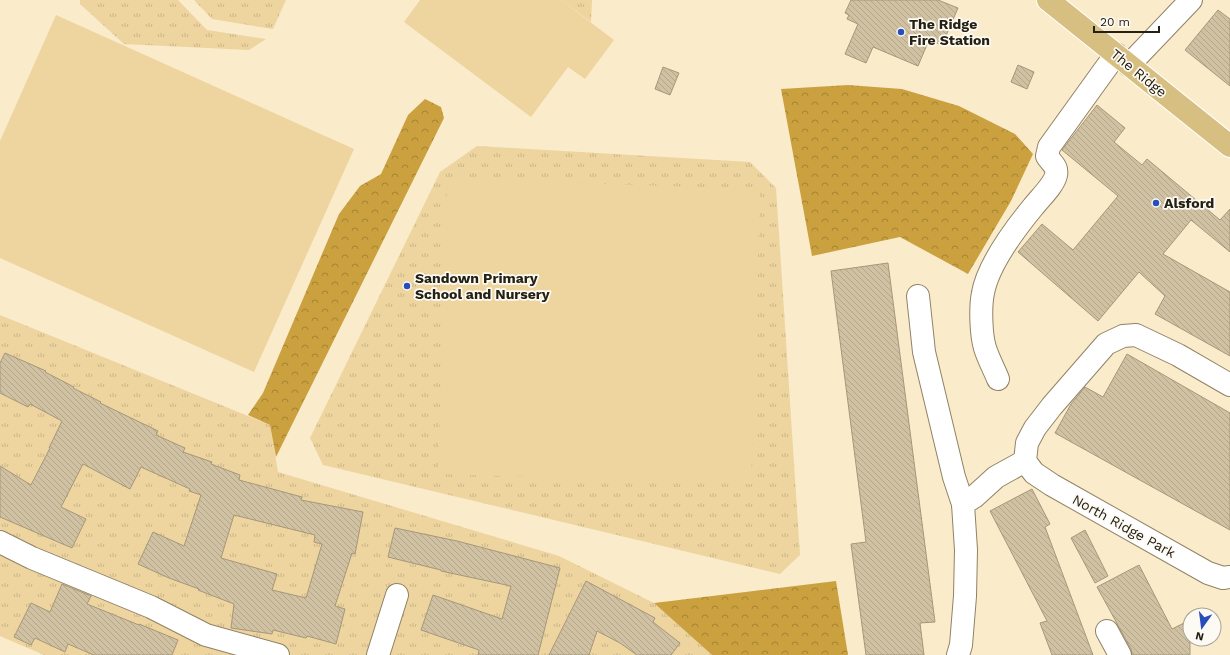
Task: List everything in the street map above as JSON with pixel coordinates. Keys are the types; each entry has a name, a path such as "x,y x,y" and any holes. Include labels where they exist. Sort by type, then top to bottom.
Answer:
{"main road":[{"name":"The Ridge","path":"1048,0 1230,146"}],"street":[{"path":"998,379 985,347 981,318 982,293 987,276 1001,251 1030,210 1054,181 1056,168 1047,156 1050,147 1123,60 1191,0"},
{"path":"918,296 924,352 954,477 963,504 966,550 965,596 958,655"},
{"path":"963,504 974,497 996,477 1025,461 1027,443 1035,428 1052,406 1106,344 1123,336 1136,335 1178,355 1230,385"},
{"name":"North Ridge Park","path":"1025,461 1034,473 1052,485 1208,573 1223,578 1230,577"},
{"path":"0,542 32,558 150,607 206,635 278,655"},
{"path":"378,655 397,595"},
{"path":"1107,631 1120,655"},
{"path":"206,635 214,655"}],"green space":[{"path":"80,0 178,0 207,30 266,39 249,50 124,44 80,4"},
{"path":"194,0 286,0 273,29 212,19"},
{"path":"420,0 561,0 614,40 585,79 568,67 531,117 404,22"},
{"path":"561,0 592,0 591,22"},
{"path":"56,15 354,149 254,372 0,258 0,141"},
{"path":"848,85 902,89 959,106 1015,134 1033,154 1011,201 968,274 900,237 812,256 781,89"},
{"path":"425,99 441,107 444,118 276,457 270,425 248,415 263,393 339,214 360,186 381,174 408,115"},
{"path":"477,146 750,162 776,188 800,555 780,574 323,465 310,438 440,172"},
{"path":"447,179 760,189 751,484 438,474"},
{"path":"0,315 270,425 278,472 559,556 654,603 712,655 44,655 0,636"},
{"path":"836,581 848,655 712,655 654,603"}],"building":[{"name":"The Ridge Fire Station","path":"851,0 938,0 958,8 942,45 929,40 918,66 873,47 866,63 845,54 858,24 847,19 849,15 845,13"},
{"path":"1218,10 1230,19 1230,86 1185,50"},
{"path":"1018,65 1034,72 1027,89 1011,82"},
{"path":"663,67 679,73 670,95 655,89"},
{"path":"1097,105 1125,128 1114,142 1142,165 1147,159 1220,220 1230,209 1230,252 1191,220 1163,254 1230,292 1230,356 1155,314 1165,296 1139,272 1098,321 1018,252 1042,224 1073,250 1118,196 1062,150"},
{"path":"888,263 935,622 920,623 924,655 866,655 851,544 866,542 831,271"},
{"path":"5,353 46,371 45,372 74,387 73,388 101,402 100,403 158,431 156,435 185,448 183,452 212,462 211,464 240,475 239,480 302,497 301,500 363,512 355,554 352,553 335,606 345,609 336,644 307,636 306,638 273,630 272,634 231,628 234,604 138,564 153,532 184,546 201,495 189,491 190,489 141,467 130,489 83,464 61,507 86,519 72,548 0,517 0,466 31,485 62,421 30,404 28,407 0,393 0,363","holes":["234,515 315,535 314,542 322,544 306,598 272,590 277,574 221,558"]},
{"path":"1127,354 1230,413 1230,530 1055,433 1071,404 1085,387 1103,397"},
{"path":"1032,489 1050,524 1045,527 1093,655 1052,655 1040,623 1047,621 990,511"},
{"path":"395,528 457,541 560,568 538,655 478,655 479,650 421,630 433,595 502,619 511,586 441,571 388,557"},
{"path":"1085,530 1108,576 1095,583 1071,538"},
{"path":"1139,565 1172,629 1182,624 1182,647 1190,647 1190,655 1132,655 1131,649 1097,587"},
{"path":"586,581 655,618 653,622 680,643 671,655 637,655 620,643 597,631 589,655 549,655"},
{"path":"62,584 91,596 87,604 178,640 172,655 94,655 68,644 65,652 35,638 31,645 14,637 31,603 50,612"}],"place":[{"name":"The Ridge Fire Station","path":"901,32"},
{"name":"Alsford","path":"1156,203"},
{"name":"Sandown Primary School and Nursery","path":"407,286"}]}
